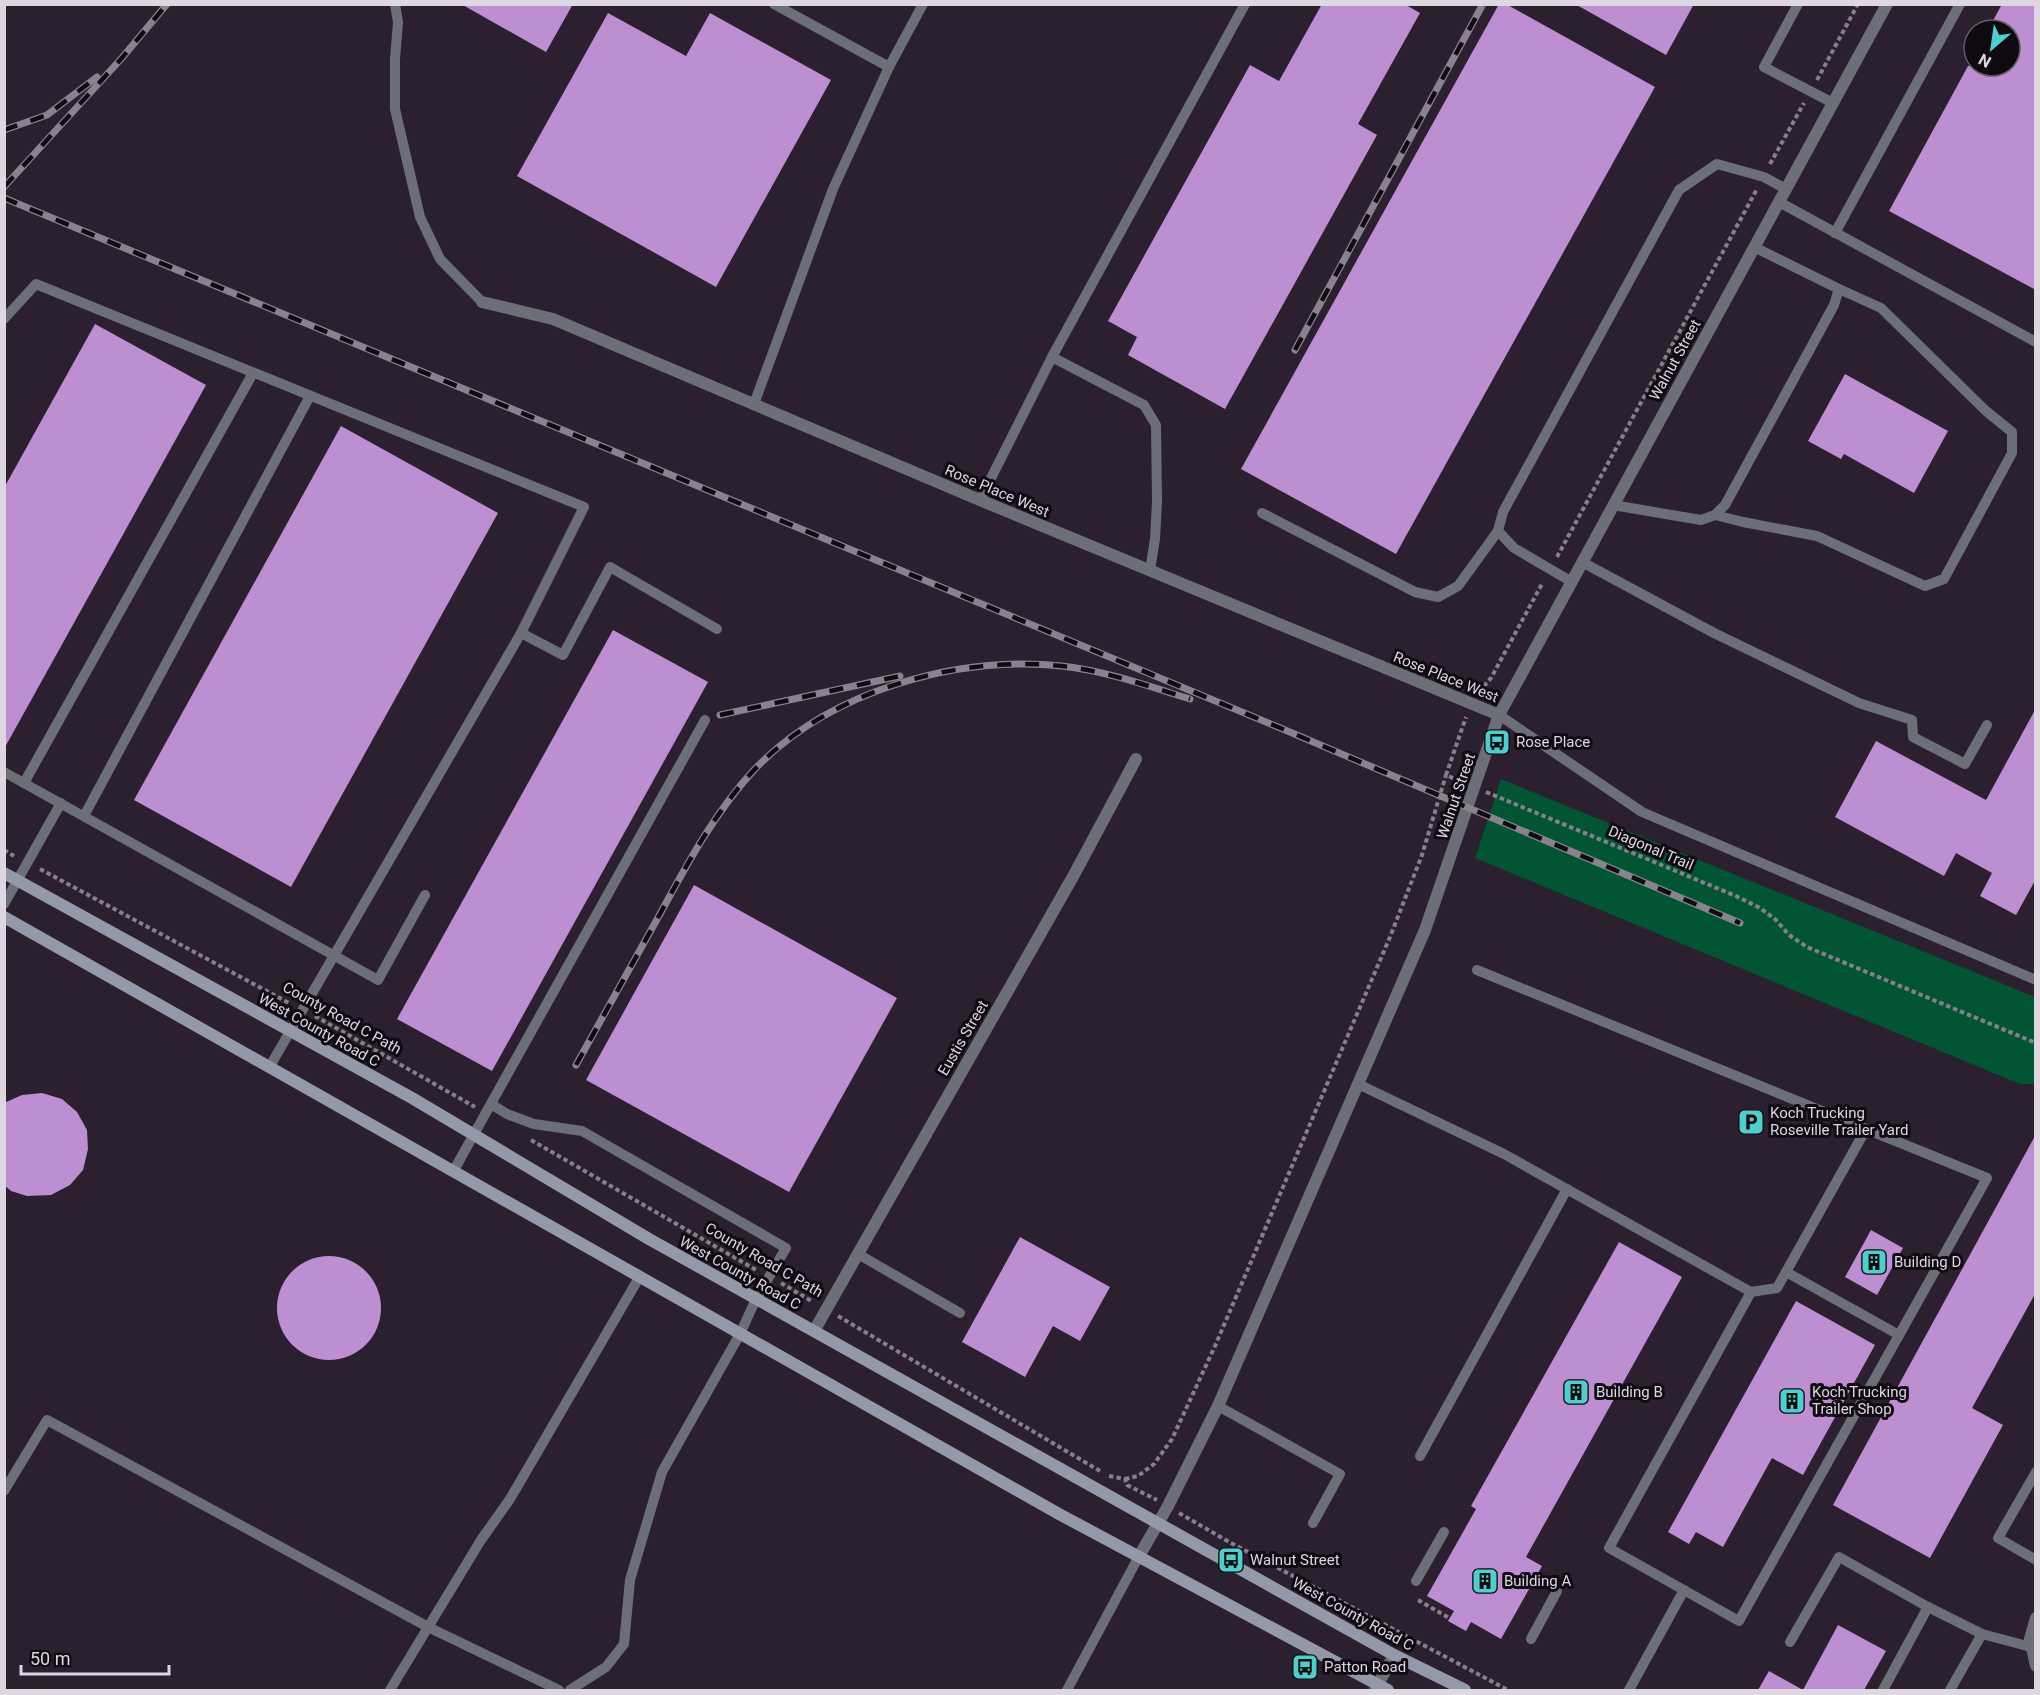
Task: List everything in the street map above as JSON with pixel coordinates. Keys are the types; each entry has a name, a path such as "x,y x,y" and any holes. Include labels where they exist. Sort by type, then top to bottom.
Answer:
{"main road":[{"name":"West County Road C","path":"4,873 412,1098 639,1233 756,1299 1394,1655 1465,1690"},
{"path":"4,917 1138,1558 1380,1689"}],"street":[{"name":"Walnut Street","path":"1138,1558 1168,1506 1218,1406 1425,930 1499,715 1887,4"},
{"name":"Rose Place West","path":"482,302 553,319 980,500 1499,715"},
{"name":"Eustis Street","path":"814,1331 1075,873 1136,759"},
{"path":"2036,1618 2030,1639 2036,1666"},
{"path":"1380,1689 1394,1655"}],"lane":[{"path":"395,4 398,22 395,109 420,217 440,259 482,302"},
{"path":"774,4 889,67"},
{"path":"754,404 833,189 889,67 923,4"},
{"path":"980,500 1052,357 1245,4"},
{"path":"1798,4 1764,67 1833,104"},
{"path":"1835,233 1960,4"},
{"path":"1262,513 1415,592 1438,597 1458,586 1498,531 1503,512 1679,190 1717,164 1764,177 1786,189"},
{"path":"1779,202 2036,342"},
{"path":"1715,515 1816,536 1925,586 1944,579 2012,453 2012,432 1986,411 1881,308 1754,247"},
{"path":"4,319 36,284 584,507 521,633 270,1066"},
{"path":"1613,505 1701,520 1715,515 1725,505 1834,305 1839,289"},
{"path":"1052,357 1144,405 1156,426 1157,502 1150,570"},
{"path":"24,783 253,373"},
{"path":"84,816 310,396"},
{"path":"1498,531 1514,548 1572,582"},
{"path":"1582,562 1714,633 1859,703 1912,720 1913,737 1965,764 1987,725"},
{"path":"521,633 562,655 610,567 717,629"},
{"path":"1499,715 1642,812 2036,980"},
{"path":"454,1170 705,720"},
{"path":"4,772 378,980 425,895"},
{"path":"4,904 61,803"},
{"path":"1477,970 1987,1178 1739,1621 1608,1548 1751,1292"},
{"path":"1358,1084 1504,1154 1751,1292 1777,1288 1866,1129"},
{"path":"488,1109 534,1124 582,1131 786,1248 662,1472 630,1580 624,1644 606,1667 570,1690"},
{"path":"1420,1456 1568,1189"},
{"path":"858,1254 960,1313"},
{"path":"1786,1272 1899,1335"},
{"path":"390,1690 480,1540 510,1498 640,1276"},
{"path":"1218,1406 1340,1474 1313,1523"},
{"path":"4,1491 47,1420 428,1627 559,1690"},
{"path":"2036,1472 1998,1538 2036,1560"},
{"path":"1416,1581 1444,1532"},
{"path":"1790,1642 1839,1557 1928,1607 1982,1634 2031,1647"},
{"path":"1067,1690 1138,1558"},
{"path":"1629,1690 1684,1590"},
{"path":"1531,1639 1557,1591"},
{"path":"1883,1690 1928,1607"},
{"path":"1950,1690 1982,1634"}],"path":[{"path":"1125,1479 1138,1476 1154,1464 1172,1439 1215,1346 1390,937 1422,855 1470,703 1491,678 1858,4"},
{"name":"Diagonal Trail","path":"1446,775 1760,908 1807,948 2036,1043"},
{"name":"County Road C Path","path":"4,850 488,1109"},
{"name":"County Road C Path","path":"526,1137 1112,1477 1125,1479 1127,1485 1242,1549 1508,1690"},
{"path":"1418,1600 1449,1618"}],"green space":[{"path":"1501,779 2035,997 2035,1084 2020,1084 1475,858"}],"building":[{"path":"461,4 573,4 546,52"},
{"path":"1322,4 1404,4 1420,13 1358,124 1377,135 1225,409 1128,355 1137,337 1108,321 1250,65 1279,81"},
{"path":"1499,4 1506,4 1655,87 1396,554 1241,469"},
{"path":"1575,4 1694,4 1666,55"},
{"path":"2002,4 2036,4 2036,290 1889,211 1962,77 2022,78 2022,18 1994,18"},
{"path":"608,13 686,56 710,13 831,80 716,287 517,176"},
{"path":"95,324 206,385 4,749 4,488"},
{"path":"1845,374 1948,431 1914,493 1844,454 1841,459 1808,441"},
{"path":"341,426 498,513 291,887 134,800"},
{"path":"613,630 708,682 492,1071 397,1019"},
{"path":"2036,708 2036,879 2016,915 1980,896 1992,873 1956,853 1944,876 1835,817 1876,741 1986,800"},
{"path":"694,885 897,998 789,1192 586,1080"},
{"path":"42,1093 62,1099 77,1112 87,1130 88,1149 83,1170 70,1185 51,1195 27,1196 11,1191 4,1185 4,1103 22,1095"},
{"path":"2036,1134 2036,1292 1972,1408 2003,1425 1930,1558 1833,1505"},
{"name":"Building D","path":"1871,1230 1903,1248 1877,1295 1845,1277"},
{"path":"1020,1237 1110,1287 1080,1341 1053,1326 1025,1377 962,1342"},
{"name":"Building B","path":"1619,1242 1682,1277 1526,1557 1542,1566 1501,1639 1471,1622 1466,1631 1448,1621 1454,1611 1427,1596 1476,1509 1471,1506"},
{"path":"329,1256 349,1260 358,1265 372,1279 377,1288 381,1308 377,1328 372,1337 358,1351 349,1356 329,1360 309,1356 300,1351 286,1337 281,1328 277,1308 281,1288 286,1279 300,1265 309,1260"},
{"name":"Koch Trucking Trailer Shop","path":"1796,1301 1875,1345 1803,1475 1772,1458 1723,1547 1696,1532 1689,1544 1668,1532"},
{"path":"1838,1625 1886,1651 1864,1690 1803,1690"},
{"path":"1769,1671 1803,1690 1758,1690"}],"railway":[{"path":"4,187 121,59 167,4"},
{"path":"1295,350 1483,4"},
{"path":"4,130 47,115 97,77"},
{"path":"4,198 1278,727 1740,923"},
{"path":"576,1065 714,821 754,770 784,742 819,719 856,699 896,684 938,673 980,666 1021,664 1062,666 1095,671 1190,699"},
{"path":"720,715 900,676"}],"place":[{"name":"Rose Place","path":"1497,742"},
{"name":"Koch Trucking Roseville Trailer Yard","path":"1751,1122"},
{"name":"Building D","path":"1874,1262"},
{"name":"Building B","path":"1576,1392"},
{"name":"Koch Trucking Trailer Shop","path":"1792,1401"},
{"name":"Walnut Street","path":"1231,1560"},
{"name":"Building A","path":"1485,1581"},
{"name":"Patton Road","path":"1305,1667"}]}
